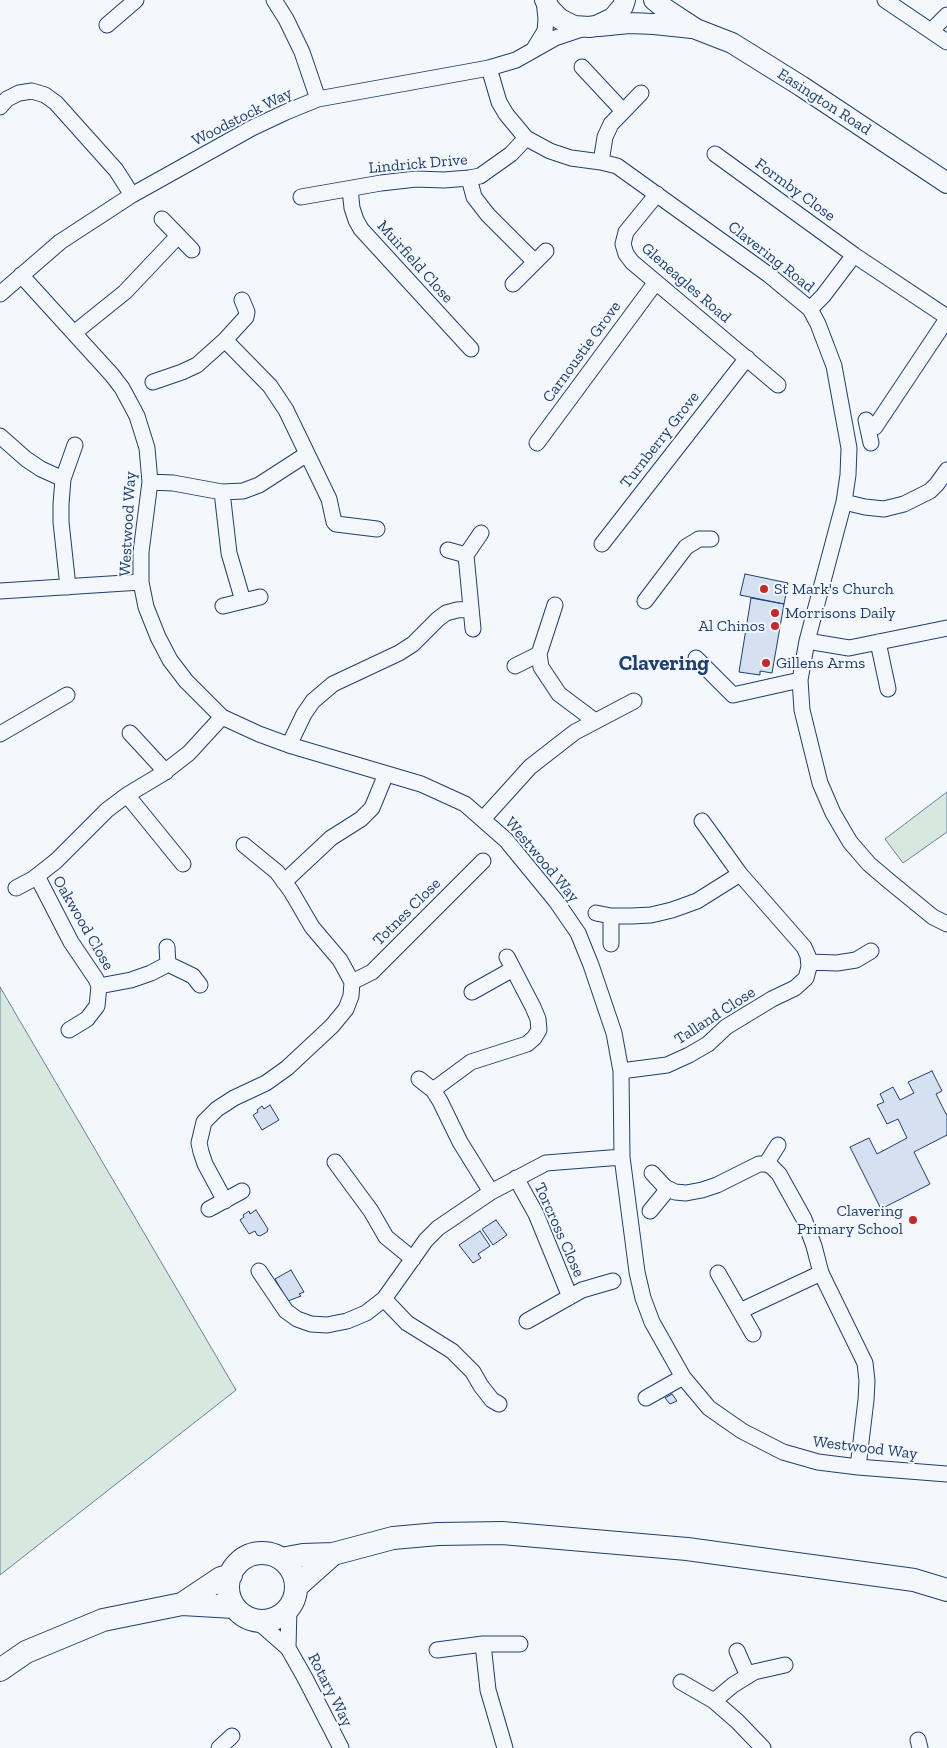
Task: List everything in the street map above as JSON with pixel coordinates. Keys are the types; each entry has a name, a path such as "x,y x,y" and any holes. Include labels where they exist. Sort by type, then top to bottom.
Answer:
{"highway":[{"path":"282,1559 303,1555 333,1554 393,1538 438,1534 502,1533 687,1548 914,1580 947,1590"},
{"path":"293,1597 294,1576 290,1567 282,1559 272,1555 262,1553 243,1559 231,1574 228,1588 234,1607 242,1614 256,1620 272,1619 282,1615 293,1597 333,1554"},
{"path":"182,1604 220,1578 231,1574"},
{"path":"914,1580 947,1576"},
{"path":"0,1670 26,1652 103,1620 182,1604 234,1607"}],"main road":[{"name":"Easington Road","path":"544,0 560,19 574,26 628,23 696,29"},
{"path":"592,26 613,18 623,6 625,0"},
{"name":"Easington Road","path":"654,0 696,29 732,43 801,86 947,184"}],"street":[{"path":"107,25 136,0"},
{"path":"274,0 286,19 302,52 318,100"},
{"path":"534,50 545,31 544,0"},
{"path":"886,0 947,42"},
{"path":"931,31 947,15"},
{"name":"Woodstock Way","path":"0,294 60,242 132,195 252,128 286,112 318,100 489,68 516,60 555,38 592,26"},
{"path":"582,67 623,111"},
{"name":"Clavering Road","path":"489,68 499,102 506,114 526,138 564,155 617,166 769,275 810,309 822,333 834,366 849,448 844,502 807,641 800,680 802,710 820,783 833,813 850,842 869,864 889,882 933,917 947,924"},
{"path":"0,107 7,99 19,93 32,92 44,95 56,103 116,170 132,195"},
{"path":"601,162 605,137 610,124 641,93"},
{"name":"Lindrick Drive","path":"300,197 381,183 416,179 444,180 480,176 493,168 526,138"},
{"name":"Formby Close","path":"715,154 854,255 947,318 876,427 868,431"},
{"path":"469,178 474,197 488,215 540,256 513,284"},
{"name":"Muirfield Close","path":"350,189 352,208 361,229 471,349"},
{"name":"Gleneagles Road","path":"656,194 626,232 623,244 629,258 778,385"},
{"path":"162,219 192,250"},
{"path":"74,333 125,292 178,236"},
{"path":"810,309 854,255"},
{"name":"Westwood Way","path":"21,275 112,375 130,401 140,424 147,448 150,482 141,552 142,582 146,607 170,660 186,681 222,717 259,734 289,745 421,784 444,793 464,804 506,840 556,901 578,933 606,1006 614,1033 621,1071 622,1157 637,1272 643,1298 652,1322 683,1377 709,1408 742,1431 783,1452 818,1462 947,1474"},
{"name":"Carnoustie Grove","path":"536,443 656,282"},
{"path":"153,382 182,372 197,364 225,340 246,316 247,312 242,300"},
{"path":"225,340 270,386 286,410 329,499 334,522 336,524 377,529"},
{"name":"Turnberry Grove","path":"602,544 746,358"},
{"path":"0,436 26,459 41,469 64,479"},
{"path":"68,587 61,522 64,479 75,445"},
{"path":"150,482 173,483 222,492 243,491 259,485 307,454"},
{"path":"844,502 884,509 904,504 930,490 947,470"},
{"path":"222,492 229,553 243,601"},
{"path":"473,629 466,555 482,533"},
{"path":"645,601 686,547 699,539 711,539"},
{"path":"448,550 466,555"},
{"path":"0,591 142,582"},
{"path":"223,606 260,597"},
{"path":"556,604 539,654 541,667 560,694 595,721"},
{"path":"289,745 304,714 313,701 333,684 399,653 413,644 446,613 471,608"},
{"path":"807,641 849,648 947,628"},
{"path":"878,642 888,689"},
{"path":"515,666 539,654"},
{"path":"696,658 734,695 800,680"},
{"path":"0,734 67,695"},
{"path":"483,819 530,767 575,732 634,701"},
{"name":"Oakwood Close","path":"16,888 37,876 72,846 106,810 166,772 189,753 222,717"},
{"path":"130,734 166,772"},
{"path":"284,882 331,838 361,819 372,808 386,774"},
{"path":"127,795 184,864"},
{"path":"702,821 740,874 804,947 809,962 856,960 872,951"},
{"path":"225,1201 205,1164 201,1152 199,1143 204,1122 234,1098 266,1083 287,1068 332,1026 346,1009 351,996 352,982 340,960 312,927 277,872 244,846"},
{"name":"Totnes Close","path":"352,982 372,972 483,861"},
{"path":"596,913 611,916 651,915 672,910 697,901 740,874"},
{"name":"Oakwood Close","path":"37,876 71,942 99,986 97,1006 87,1019 69,1030"},
{"path":"611,916 611,944"},
{"path":"167,947 168,964 193,976 200,985"},
{"name":"Talland Close","path":"621,1071 666,1065 689,1056 708,1044 726,1027 772,999 795,988 806,978 809,962"},
{"path":"433,1090 471,1062 527,1044 539,1030 538,1019 510,963 472,992"},
{"name":"Oakwood Close","path":"99,986 131,980 152,973 168,964"},
{"path":"419,1079 433,1090 440,1101 460,1142 490,1192"},
{"path":"766,1164 778,1145"},
{"name":"Torcross Close","path":"259,1271 286,1311 297,1319 311,1324 327,1325 346,1322 366,1313 384,1299 426,1240 438,1228 490,1192 546,1163 622,1157"},
{"path":"335,1162 371,1212 386,1237 413,1259"},
{"path":"652,1173 657,1180 674,1192 702,1190 759,1164 771,1166 779,1174 804,1219 821,1273 865,1363 866,1400 858,1467"},
{"name":"Torcross Close","path":"516,1178 536,1214 570,1297"},
{"path":"650,1211 668,1189"},
{"path":"209,1209 242,1191"},
{"path":"718,1272 754,1334"},
{"path":"740,1311 821,1273"},
{"name":"Torcross Close","path":"527,1321 582,1290 613,1281"},
{"path":"384,1299 407,1324 442,1344 462,1360 473,1372 492,1400 499,1404"},
{"path":"646,1398 683,1377"},
{"name":"Rotary Way","path":"288,1648 293,1597"},
{"name":"Rotary Way","path":"256,1620 288,1648 341,1748"},
{"path":"483,1644 488,1690 506,1748"},
{"path":"436,1650 483,1644 520,1644"},
{"path":"737,1651 748,1676"},
{"path":"714,1701 733,1685 754,1672 785,1665"},
{"path":"681,1682 714,1701 763,1748"},
{"path":"219,1748 232,1736"}],"shaded area":[{"path":"947,792 947,832 903,863 885,839"},
{"path":"0,987 236,1390 0,1575"}],"building":[{"name":"St Mark's Church","path":"745,574 788,583 784,604 740,595"},
{"path":"751,598 784,604 772,673 760,671 760,675 739,672"},
{"path":"932,1071 942,1091 936,1094 947,1114 947,1135 914,1152 930,1184 881,1209 850,1147 869,1138 877,1154 907,1138 898,1119 887,1124 877,1105 884,1102 880,1094 893,1087 900,1100 914,1093 908,1082"},
{"path":"270,1105 279,1120 262,1130 253,1115 262,1106 264,1109"},
{"path":"256,1210 268,1229 267,1232 260,1236 255,1231 249,1234 240,1220 249,1211 250,1214"},
{"path":"496,1220 507,1235 493,1245 482,1229"},
{"path":"480,1231 490,1246 478,1254 481,1258 473,1263 459,1245"},
{"path":"291,1270 304,1292 299,1294 301,1296 288,1301 275,1279"},
{"path":"672,1394 677,1401 670,1404 665,1398"}],"place":[{"name":"St Mark's Church","path":"764,589"},
{"name":"Morrisons Daily","path":"775,613"},
{"name":"Al Chinos","path":"775,626"},
{"name":"Gillens Arms","path":"766,663"},
{"name":"Clavering Primary School","path":"913,1220"}],"district":[{"name":"Clavering","path":"664,664"}]}
